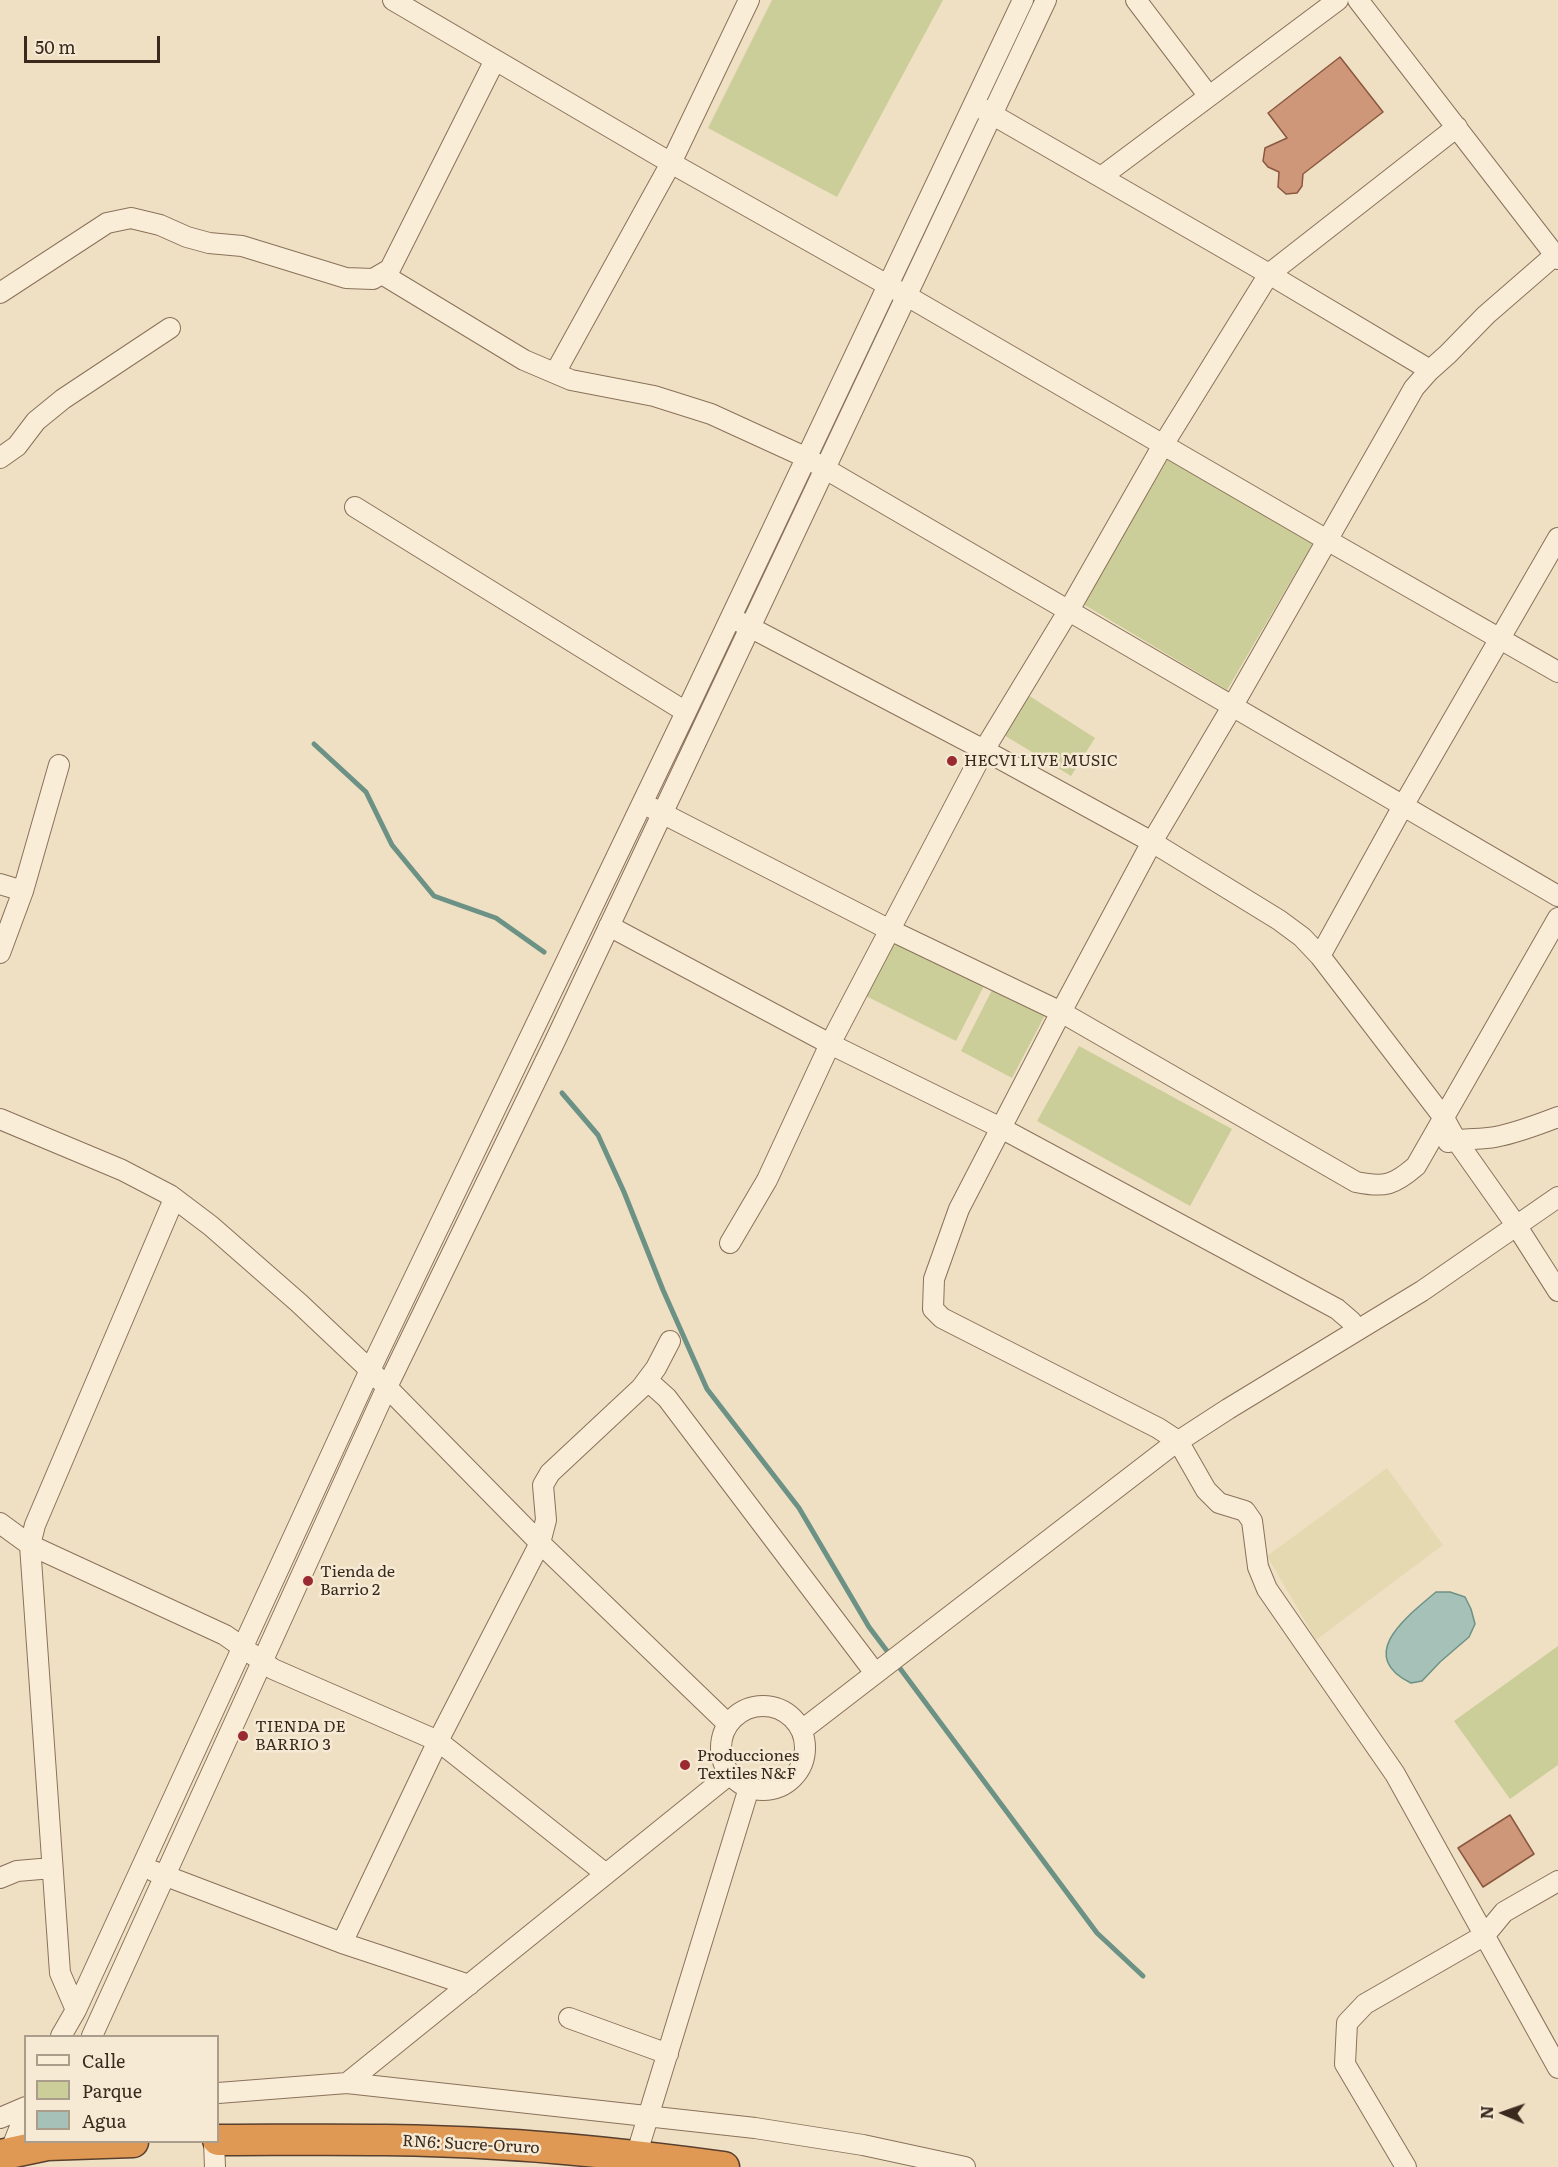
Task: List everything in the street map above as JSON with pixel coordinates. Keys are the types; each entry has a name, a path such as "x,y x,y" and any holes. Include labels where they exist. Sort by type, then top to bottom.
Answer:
{"highway":[{"name":"RN6: Sucre-Oruro","path":"219,2141 367,2140 496,2144 636,2162 724,2167"},
{"path":"5,2154 47,2145 74,2143"}],"street":[{"path":"393,0 671,163 908,296 1326,540 1558,672"},
{"path":"555,373 671,163 749,0"},
{"path":"62,2035 76,2010 370,1370 686,712 1023,0"},
{"path":"93,2035 387,1387 555,1041 1046,0"},
{"path":"1136,0 1208,95"},
{"path":"1101,177 1338,0"},
{"path":"1358,0 1556,257 1486,315 1414,388 1232,707 1152,842 1061,1012 959,1209 934,1279 933,1308 942,1318 1158,1428 1178,1441 1206,1490 1219,1503 1245,1511 1252,1521 1258,1567 1267,1589 1395,1774 1558,2068"},
{"path":"0,293 107,223 131,218 160,225 209,243 242,246 346,278 373,279 390,269 495,60"},
{"path":"974,103 1430,370"},
{"path":"730,1244 767,1180 831,1044 984,750 1069,610 1163,445 1269,274 1457,127"},
{"path":"382,274 524,360 571,380 654,396 711,414 826,468 1558,896"},
{"path":"0,458 16,446 36,421 63,399 170,328"},
{"path":"355,507 686,712"},
{"path":"1320,956 1403,806 1558,538"},
{"path":"731,616 749,628 984,750 1152,842 1279,920 1302,937 1320,956 1444,1118 1456,1140 1516,1225 1558,1291"},
{"path":"0,953 23,891 59,765"},
{"path":"643,802 662,814 890,930 1061,1012 1356,1182 1384,1185 1399,1181 1416,1166 1558,918"},
{"path":"0,884 23,891"},
{"path":"609,926 831,1044 1001,1128 1337,1309 1351,1321 1357,1330"},
{"path":"1426,1149 1456,1140 1494,1137 1517,1132 1558,1117"},
{"path":"0,1119 122,1170 174,1199 220,1234 299,1303 370,1370 540,1543 728,1724"},
{"path":"802,1730 1178,1441 1422,1291 1558,1197"},
{"path":"76,2010 60,1973 30,1545 35,1525 174,1199"},
{"path":"342,1943 438,1741 540,1543 546,1520 543,1485 550,1473 647,1380 670,1341"},
{"path":"647,1380 667,1398 875,1673"},
{"path":"0,1523 30,1545 225,1635 273,1669 438,1741 606,1874"},
{"path":"760,1705 773,1706 785,1711 795,1719 802,1730 806,1743 805,1758 799,1771 790,1781 777,1788 763,1791 749,1788 730,1774 721,1749 728,1724 737,1714 760,1705"},
{"path":"347,2083 730,1774"},
{"path":"636,2162 749,1788"},
{"path":"142,1866 342,1943 469,1985"},
{"path":"0,1878 17,1871 52,1868"},
{"path":"1406,2167 1345,2064 1347,2023 1365,2004 1485,1935 1504,1912 1558,1881"},
{"path":"570,2018 668,2054"},
{"path":"219,2093 347,2083 649,2116 798,2135 863,2145 965,2167"},
{"path":"0,2118 24,2110"},
{"path":"5,2154 24,2113"},
{"path":"215,2167 216,2143"}],"shaded area":[{"path":"1387,1468 1443,1545 1316,1640 1267,1556"}],"green space":[{"path":"772,0 943,0 837,197 708,128"},
{"path":"1169,457 1313,543 1227,690 1083,604"},
{"path":"1028,695 1095,738 1071,776 1004,735"},
{"path":"892,937 985,984 956,1041 864,995"},
{"path":"993,988 1045,1015 1012,1078 961,1051"},
{"path":"1079,1046 1232,1129 1190,1206 1037,1121"},
{"path":"1558,1646 1558,1765 1510,1799 1454,1721"}],"water":[{"path":"1436,1592 1450,1592 1465,1597 1475,1624 1469,1637 1422,1681 1411,1683 1395,1672 1387,1660 1387,1648 1401,1624"}],"building":[{"path":"1340,57 1383,112 1303,174 1302,186 1297,193 1286,194 1278,187 1279,172 1268,167 1263,161 1265,148 1287,138 1268,113"},
{"path":"1510,1815 1534,1854 1483,1887 1458,1848"}],"waterway":[{"path":"314,744 366,792 392,845 434,896 496,918 544,952"},
{"path":"562,1093 598,1135 707,1389 799,1508 869,1627 890,1655"},
{"path":"896,1663 1097,1933 1143,1976"}],"place":[{"name":"HECVI LIVE MUSIC","path":"952,761"},
{"name":"Tienda de Barrio 2","path":"308,1581"},
{"name":"TIENDA DE BARRIO 3","path":"243,1736"},
{"name":"Producciones Textiles N&F","path":"685,1765"}]}
